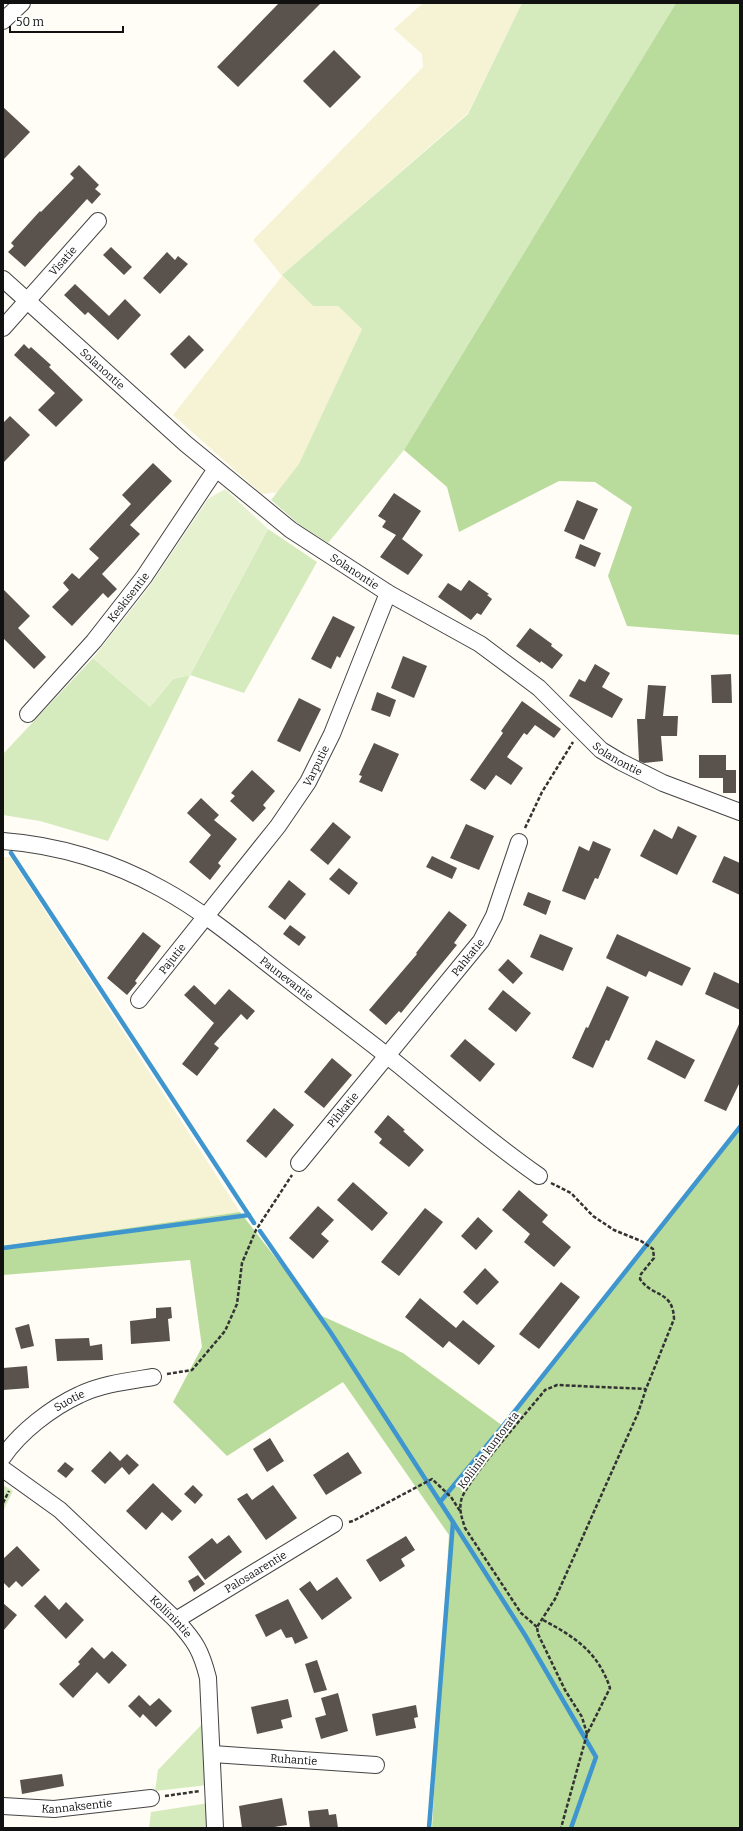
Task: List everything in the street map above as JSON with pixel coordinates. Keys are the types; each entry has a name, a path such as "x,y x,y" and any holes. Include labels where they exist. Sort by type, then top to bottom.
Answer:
{"street":[{"path":"3,21 22,3"},
{"name":"Visatie","path":"3,328 26,300 98,221"},
{"name":"Solanontie","path":"3,279 216,469 291,530 388,593 480,644 539,688 601,750 621,762 664,783 740,812"},
{"name":"Keskisentie","path":"28,714 94,641 144,577 216,469"},
{"name":"Varputie","path":"205,916 278,826 308,782 332,734 388,593"},
{"name":"Paunevantie","path":"3,841 31,843 80,855 125,870 163,889 205,916 388,1056 515,1159 539,1176"},
{"name":"Pahkatie","path":"388,1056 481,942 494,916 519,842"},
{"name":"Pajutie","path":"139,1000 205,916"},
{"name":"Pihkatie","path":"299,1162 388,1056"},
{"name":"Suotie","path":"3,1457 11,1446 37,1421 79,1395 117,1383 153,1377"},
{"name":"Koliinintie","path":"3,1469 60,1510 176,1620 194,1639 203,1658 208,1678 213,1754 215,1828"},
{"name":"Palosaarentie","path":"176,1620 334,1524"},
{"name":"Ruhantie","path":"213,1754 376,1766"},
{"name":"Kannaksentie","path":"3,1806 54,1809 151,1798"}],"path":[{"path":"519,842 542,792 567,750 581,730"},
{"path":"153,1377 192,1370 225,1331 237,1304 242,1263 256,1230 284,1189 299,1162"},
{"path":"537,1627 543,1620 555,1599 638,1413 674,1319 674,1307 669,1300 644,1284 640,1279 641,1274 654,1258 653,1249 644,1243 614,1230 593,1216 571,1193 539,1176"},
{"name":"Koliinin kuntorata","path":"460,1512 461,1499 473,1479 545,1390 557,1385 646,1389"},
{"path":"334,1524 353,1521 423,1483 430,1480 435,1480 451,1497 460,1512 466,1528 521,1613 537,1627 538,1634 565,1690 582,1717 587,1734"},
{"path":"543,1620 583,1643 605,1673 610,1688 587,1734 561,1828"},
{"path":"151,1798 214,1789"}],"shaded area":[{"path":"423,3 522,3 468,113 282,275 313,306 338,306 362,329 299,465 278,492 262,494 173,415 282,276 253,240 423,67 422,54 394,29"},
{"path":"3,857 10,857 240,1212 3,1246"}],"green space":[{"path":"522,3 676,3 404,450 328,543 300,525 271,500 299,464 362,329 338,306 313,306 282,275 468,114"},
{"path":"676,3 740,3 740,635 627,626 608,576 632,507 595,482 559,481 459,532 447,487 404,450"},
{"path":"225,489 268,529 190,675 173,679 150,707 93,658 149,587 208,499"},
{"path":"268,529 317,562 244,693 190,675"},
{"path":"93,658 150,707 173,679 190,675 108,841 40,821 3,815 3,754"},
{"path":"740,1127 740,1828 432,1828 449,1535 343,1382 227,1456 173,1402 202,1347 190,1260 3,1275 3,1246 240,1212 320,1315 403,1353 503,1426"},
{"path":"3,1485 13,1491 3,1511"},
{"path":"205,1721 208,1785 155,1791 158,1770"},
{"path":"209,1803 208,1828 149,1828 151,1812"}],"building":[{"path":"279,3 321,3 238,87 217,67"},
{"path":"334,50 361,77 330,108 303,81"},
{"path":"3,107 30,132 3,160"},
{"path":"79,165 99,185 95,189 101,194 92,204 87,199 25,267 8,252 14,246 11,243 40,211 41,212 74,178 70,174"},
{"path":"111,247 132,267 124,275 103,255"},
{"path":"167,252 175,260 178,256 188,264 160,294 143,278"},
{"path":"75,284 109,316 125,299 141,315 118,340 88,312 85,315 64,295"},
{"path":"189,335 204,350 185,369 170,354"},
{"path":"24,344 29,349 31,347 51,365 49,367 83,400 56,427 38,410 55,393 14,355"},
{"path":"10,416 30,435 3,463 3,423"},
{"path":"153,463 172,481 130,525 140,534 102,574 117,589 108,598 103,593 72,626 52,607 69,590 63,583 72,573 79,579 99,558 89,549 131,504 122,495"},
{"path":"394,493 421,511 402,539 423,555 408,575 380,557 396,535 382,527 386,521 378,516"},
{"path":"577,500 598,509 584,540 564,531"},
{"path":"580,544 601,553 595,567 575,558"},
{"path":"469,580 489,594 487,595 492,599 481,615 477,613 471,620 438,597 448,583 461,591"},
{"path":"3,589 30,616 18,628 46,657 34,669 3,638"},
{"path":"333,616 355,627 340,658 337,656 331,669 311,659"},
{"path":"530,628 552,644 551,646 563,655 552,669 541,661 540,663 516,646"},
{"path":"403,656 427,666 414,698 391,688"},
{"path":"595,664 610,673 602,687 623,699 612,718 569,696 579,679 585,682"},
{"path":"731,674 732,703 712,703 711,675"},
{"path":"648,685 666,686 663,716 678,716 677,736 661,736 663,761 644,763 639,761 637,719 645,719"},
{"path":"377,692 396,700 390,717 371,710"},
{"path":"299,698 321,709 300,752 277,741"},
{"path":"522,701 561,729 554,738 535,725 527,735 524,733 507,757 523,768 511,785 496,775 485,790 470,780 503,733 501,731"},
{"path":"374,743 399,754 382,792 359,782 362,776 359,775"},
{"path":"699,755 726,755 726,770 736,770 736,793 723,793 723,778 699,778"},
{"path":"252,770 275,791 263,805 266,808 253,822 230,801 235,796 231,793"},
{"path":"201,798 219,815 214,820 237,839 218,863 221,866 210,880 189,862 211,835 187,813"},
{"path":"333,822 351,837 328,865 310,850"},
{"path":"466,824 494,836 479,870 450,858"},
{"path":"678,826 697,836 677,875 640,856 654,829 672,839"},
{"path":"593,841 611,849 598,879 595,878 585,900 562,891 579,846 589,851"},
{"path":"432,856 457,868 452,879 426,867"},
{"path":"724,856 740,863 740,895 712,882"},
{"path":"339,868 358,883 349,895 329,879"},
{"path":"289,880 306,894 285,920 268,907"},
{"path":"528,892 551,901 546,915 523,905"},
{"path":"449,911 467,925 454,943 457,945 401,1013 399,1011 386,1025 369,1010 417,954 416,953"},
{"path":"290,925 306,937 299,946 283,934"},
{"path":"143,932 161,946 135,981 137,983 127,995 107,978"},
{"path":"540,934 573,948 563,971 530,957"},
{"path":"617,934 691,968 682,986 649,971 646,977 606,958"},
{"path":"508,959 523,973 513,984 498,970"},
{"path":"714,972 740,984 740,1010 705,994"},
{"path":"194,985 215,1005 229,989 255,1011 247,1020 241,1014 214,1044 219,1048 197,1076 182,1064 214,1023 184,995"},
{"path":"607,986 629,997 609,1041 606,1040 593,1068 572,1058 586,1027 588,1028"},
{"path":"503,990 531,1013 516,1032 488,1009"},
{"path":"740,1022 740,1082 726,1111 704,1101"},
{"path":"465,1039 495,1064 480,1082 450,1056"},
{"path":"656,1040 695,1060 685,1079 647,1059"},
{"path":"332,1058 352,1075 324,1108 304,1092"},
{"path":"274,1108 294,1125 266,1158 246,1141"},
{"path":"388,1115 424,1150 409,1167 379,1143 382,1139 374,1132"},
{"path":"353,1182 388,1213 372,1231 337,1200"},
{"path":"519,1190 548,1215 542,1222 571,1247 554,1267 524,1242 530,1234 502,1210"},
{"path":"318,1206 334,1220 321,1234 329,1241 313,1259 289,1238"},
{"path":"425,1208 443,1222 399,1276 381,1262"},
{"path":"478,1217 493,1231 476,1250 461,1236"},
{"path":"485,1268 499,1282 477,1305 463,1292"},
{"path":"561,1282 580,1297 539,1349 519,1334"},
{"path":"420,1298 456,1328 463,1320 495,1346 479,1365 449,1341 443,1348 405,1317"},
{"path":"171,1307 172,1318 168,1319 170,1341 131,1344 130,1321 156,1318 156,1308"},
{"path":"29,1324 34,1346 21,1349 15,1328"},
{"path":"89,1338 90,1346 102,1344 103,1360 57,1361 55,1339"},
{"path":"27,1366 29,1388 3,1390 3,1368"},
{"path":"270,1438 284,1461 267,1472 253,1449"},
{"path":"110,1451 120,1461 127,1454 139,1465 129,1475 122,1467 105,1484 91,1471"},
{"path":"348,1452 362,1473 326,1495 313,1475"},
{"path":"65,1462 74,1469 66,1478 57,1471"},
{"path":"153,1483 182,1511 172,1521 162,1512 146,1530 126,1511"},
{"path":"193,1485 203,1495 195,1504 184,1494"},
{"path":"273,1485 297,1518 266,1540 237,1499 247,1493 252,1500"},
{"path":"229,1535 242,1552 205,1580 188,1557 212,1538 217,1544"},
{"path":"406,1536 415,1550 401,1559 405,1566 380,1582 366,1560"},
{"path":"17,1546 40,1570 22,1587 16,1581 9,1588 3,1582 3,1559"},
{"path":"198,1575 205,1584 194,1592 188,1581"},
{"path":"337,1577 352,1598 322,1620 299,1589 310,1581 317,1591"},
{"path":"45,1595 59,1610 66,1602 84,1620 66,1639 34,1606"},
{"path":"288,1599 308,1638 295,1644 292,1637 286,1638 281,1629 266,1637 255,1615"},
{"path":"3,1603 17,1615 3,1631"},
{"path":"92,1647 104,1659 112,1651 127,1665 109,1684 97,1672 73,1698 59,1684 80,1664 78,1662"},
{"path":"317,1660 327,1690 314,1693 305,1664"},
{"path":"338,1693 348,1731 321,1739 315,1718 326,1715 321,1698"},
{"path":"139,1695 150,1706 159,1698 172,1711 156,1727 143,1714 140,1718 128,1706"},
{"path":"288,1699 292,1717 281,1720 283,1728 257,1734 251,1707"},
{"path":"416,1705 418,1717 414,1718 416,1728 376,1736 372,1714"},
{"path":"62,1774 64,1786 22,1794 20,1780"},
{"path":"282,1798 287,1825 268,1828 242,1828 239,1806"},
{"path":"328,1809 329,1815 336,1814 338,1828 310,1828 308,1811"}],"waterway":[{"path":"11,853 254,1223"},
{"path":"440,1502 503,1426 740,1127"},
{"path":"3,1248 249,1215"},
{"path":"260,1231 331,1333 453,1522 429,1828"},
{"path":"453,1522 525,1635 596,1757 571,1828"}]}
